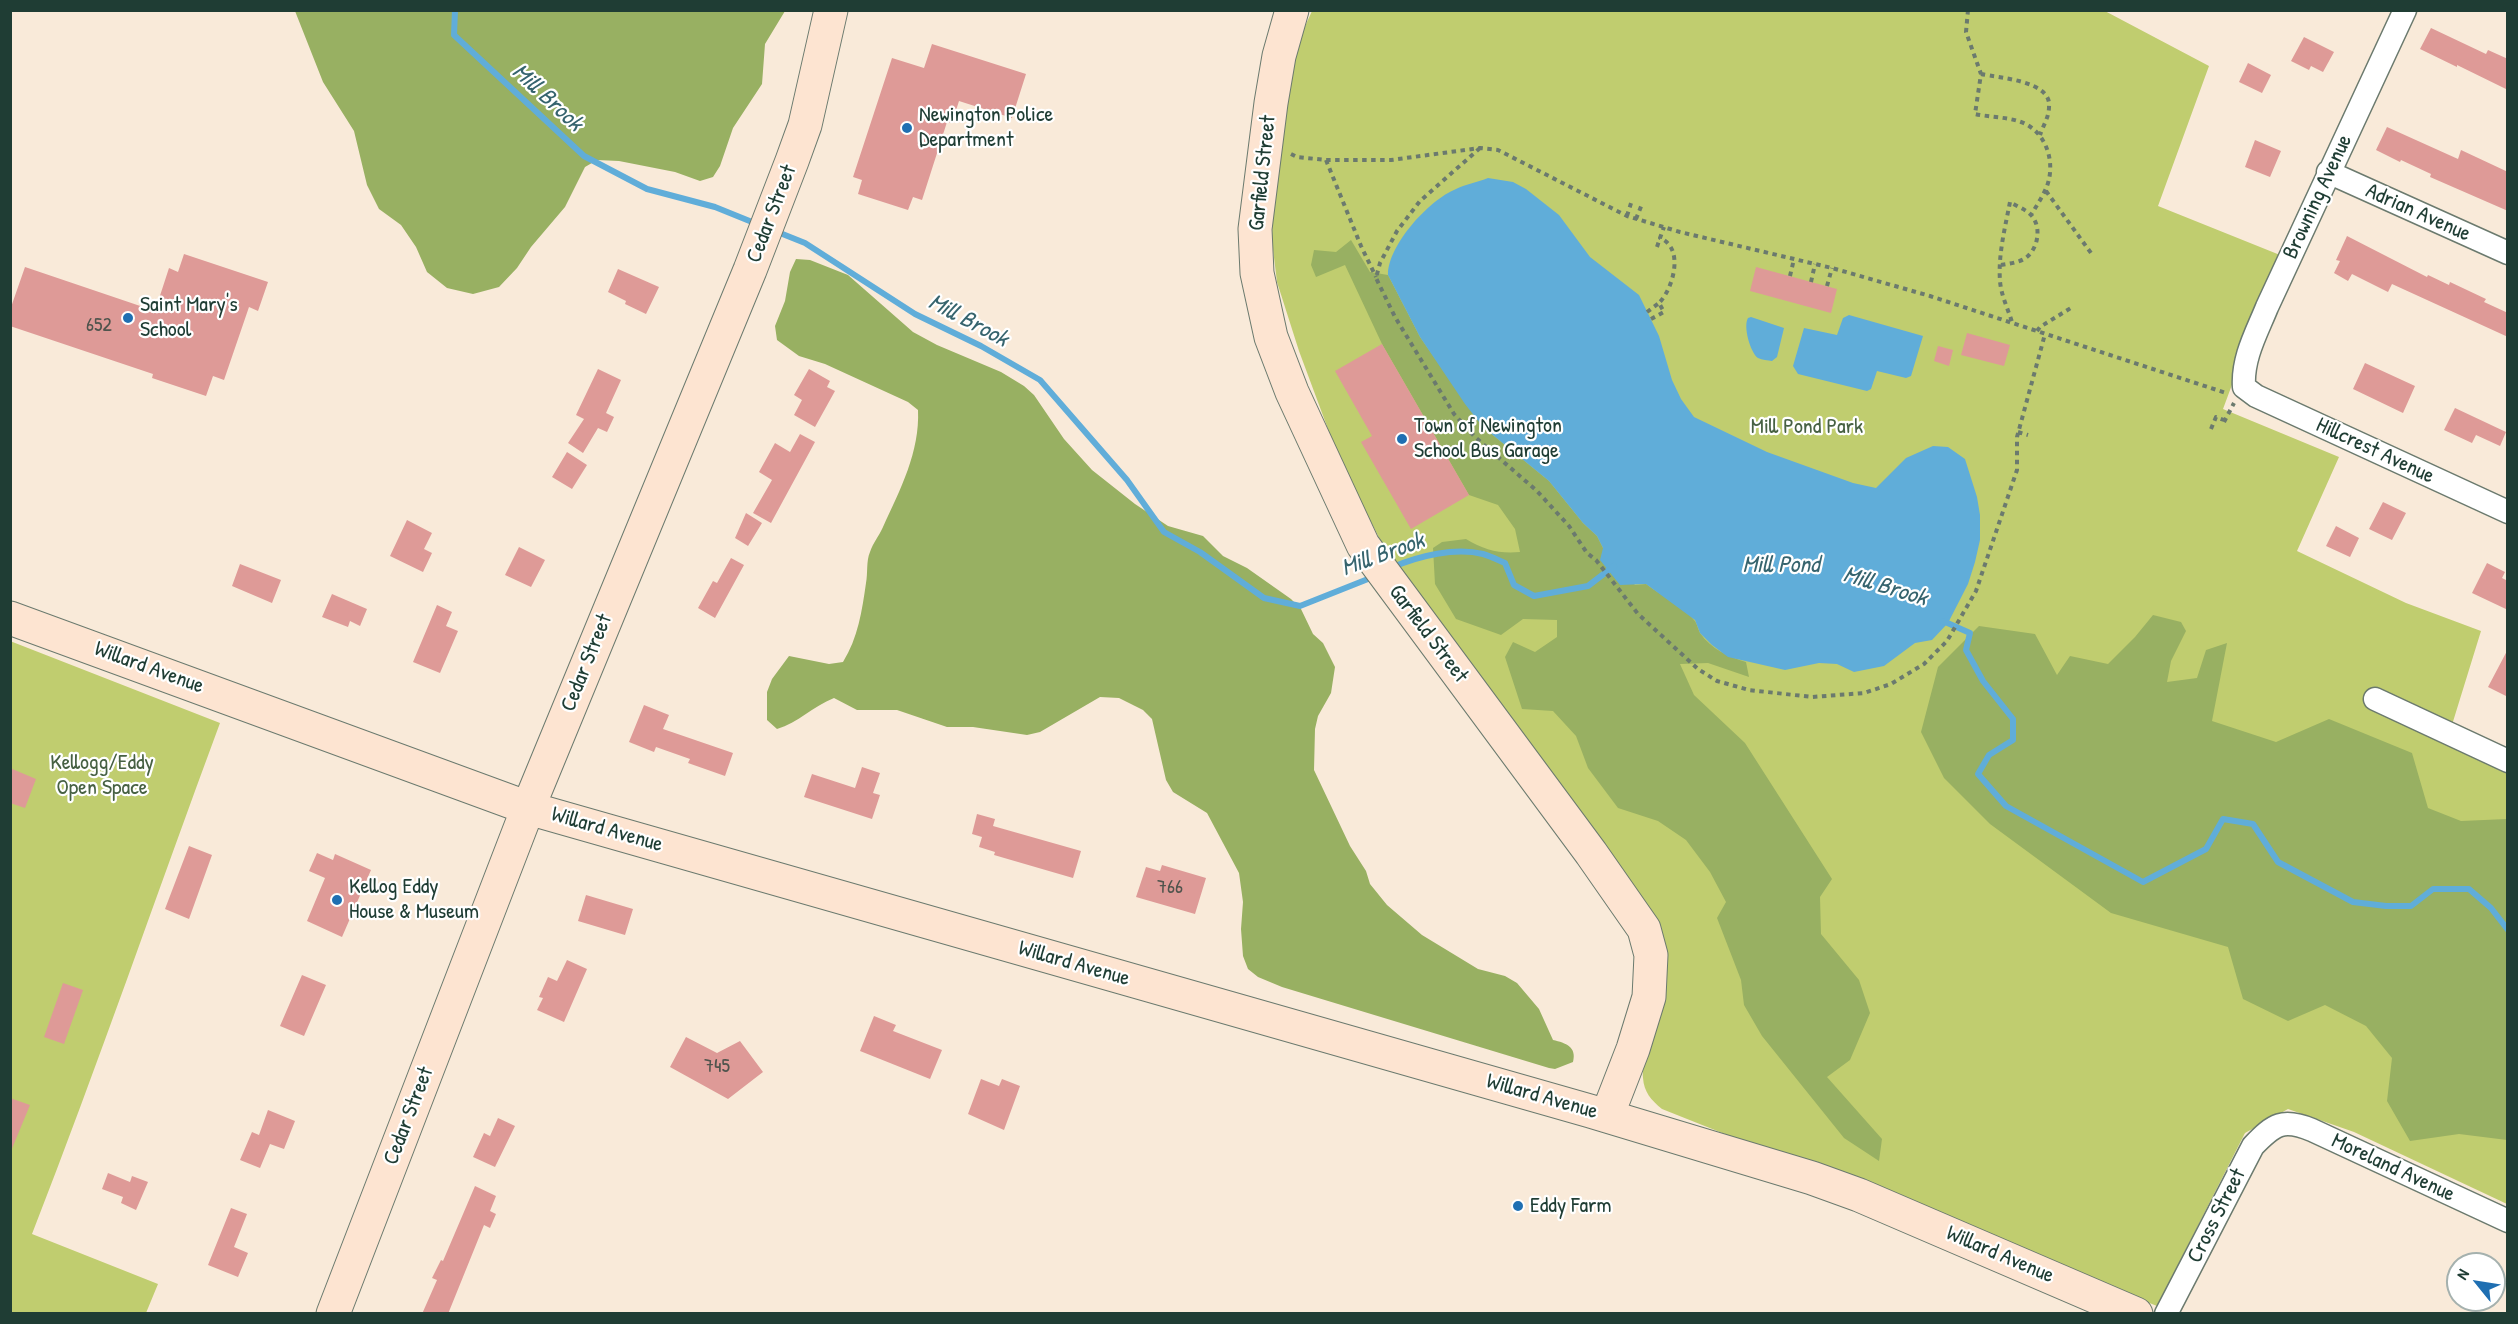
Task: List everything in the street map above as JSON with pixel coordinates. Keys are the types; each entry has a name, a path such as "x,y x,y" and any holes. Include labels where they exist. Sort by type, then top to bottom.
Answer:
{"main road":[{"name":"Cedar Street","path":"333,1314 528,808 751,268 805,125 831,10"},
{"name":"Garfield Street","path":"1292,10 1279,56 1263,156 1255,229 1257,273 1271,337 1289,385 1334,488 1363,545 1592,853 1644,929 1651,955 1652,983 1642,1024 1607,1116"},
{"name":"Willard Avenue","path":"10,618 528,808 1607,1116 1812,1178 1859,1195 2136,1314"}],"street":[{"name":"Browning Avenue","path":"2234,390 2328,172 2405,10"},
{"name":"Adrian Avenue","path":"2328,172 2508,253"},
{"name":"Hillcrest Avenue","path":"2234,390 2256,396 2508,512"},
{"path":"2375,699 2508,761"},
{"name":"Moreland Avenue","path":"2277,1126 2294,1123 2312,1130 2508,1221"},
{"name":"Cross Street","path":"2166,1314 2253,1146 2277,1126"}],"path":[{"path":"1968,10 1966,32 1981,74 1975,114 2022,123 2040,135 2046,146 2050,167 2045,190 2031,214"},
{"path":"1981,74 2034,86 2042,90 2049,98 2050,106 2040,135"},
{"path":"1376,278 1380,263 1397,231 1420,201 1480,148"},
{"path":"1286,152 1297,157 1326,160 1391,160 1480,148 1498,150 1636,219 1832,268 2234,390"},
{"path":"1326,160 1360,246 1395,317 1454,414 1475,438 1537,492 1569,526 1587,553 1596,560 1638,614 1698,669 1717,681 1749,690 1812,697 1864,693 1891,684 1924,664 1947,641 1977,591 2017,470 2018,432 2045,334"},
{"path":"2045,190 2091,253"},
{"path":"1627,216 1632,200"},
{"path":"2001,265 2024,260 2032,250 2038,231 2031,214 2010,202 2001,246 2000,283 2012,323"},
{"path":"1636,219 1642,204"},
{"path":"1657,247 1664,227"},
{"path":"1647,312 1670,290 1674,260 1669,243 1660,238"},
{"path":"1790,276 1794,259"},
{"path":"1811,282 1815,264"},
{"path":"1827,286 1832,268"},
{"path":"1651,319 1664,312 1659,303"},
{"path":"2037,331 2074,306"},
{"path":"2211,429 2216,417 2224,420"},
{"path":"2018,432 2028,435"}],"green space":[{"name":"Mill Pond Park","path":"2103,10 2209,66 2158,206 2280,255 2223,409 2339,457 2297,551 2406,603 2481,631 2447,741 2507,769 2507,1204 2354,1132 2288,1109 2245,1133 2157,1306 1662,1109 1651,1099 1645,1087 1643,1071 1665,992 1390,559 1341,464 1299,351 1277,282 1272,241 1273,193 1290,59 1312,11"},
{"path":"295,11 785,11 765,44 762,84 733,128 720,166 713,177 700,181 675,172 619,161 597,160 585,167 565,207 531,247 517,268 499,287 473,294 447,288 427,272 416,247 401,225 379,209 367,185 354,131 323,82"},
{"path":"1351,240 1370,272 1388,275 1420,337 1483,427 1549,481 1583,523 1597,536 1603,548 1635,585 1646,584 1677,605 1695,621 1700,633 1709,644 1727,655 1746,662 1749,677 1708,663 1680,664 1694,695 1745,743 1832,879 1820,897 1821,934 1859,980 1870,1013 1850,1060 1827,1077 1882,1139 1879,1161 1844,1138 1762,1036 1744,1005 1741,980 1717,918 1726,902 1710,872 1686,840 1658,821 1618,808 1588,768 1576,736 1553,711 1522,709 1505,657 1513,642 1535,652 1557,637 1557,620 1523,619 1501,635 1456,619 1435,584 1433,548 1442,542 1466,539 1492,550 1520,552 1515,529 1498,505 1469,495 1382,344 1345,265 1316,277 1311,265 1314,250 1336,252"},
{"path":"796,259 810,260 848,275 913,332 937,345 1001,372 1024,386 1034,395 1064,439 1092,470 1135,504 1168,526 1203,536 1223,556 1247,568 1291,599 1301,609 1313,634 1323,643 1335,667 1331,693 1318,716 1315,729 1314,770 1350,846 1366,871 1370,884 1387,905 1422,935 1478,969 1505,976 1517,983 1539,1009 1553,1040 1566,1044 1572,1049 1573,1062 1555,1069 1549,1068 1282,987 1258,977 1248,969 1243,956 1241,929 1243,902 1239,873 1207,813 1173,792 1166,780 1152,719 1143,710 1119,698 1100,697 1040,732 1027,735 973,727 947,727 897,710 857,710 834,698 792,723 777,729 767,720 767,692 772,679 789,656 829,664 843,662 848,653 861,614 869,556 908,470 918,426 918,410 908,402 825,364 799,356 777,340 775,326 785,301 790,272"},
{"path":"2153,615 2181,622 2186,631 2171,661 2167,682 2197,678 2206,650 2227,643 2212,721 2276,742 2329,719 2412,753 2428,808 2461,821 2507,819 2507,1140 2459,1134 2410,1141 2387,1101 2392,1058 2366,1026 2325,1005 2288,1021 2243,999 2228,947 2111,913 1990,824 1944,778 1921,732 1938,667 1979,626 2035,634 2057,675 2070,656 2108,664"},
{"name":"Kellogg/Eddy Open Space","path":"10,641 220,723 32,1234 158,1284 146,1313 11,1313"}],"water":[{"name":"Mill Pond","path":"1488,178 1513,182 1526,189 1559,215 1590,257 1639,295 1659,336 1672,380 1681,399 1694,417 1767,452 1853,483 1876,488 1906,458 1933,446 1948,447 1965,459 1977,497 1980,540 1968,584 1948,623 1932,640 1915,643 1884,666 1854,672 1837,664 1819,663 1785,670 1728,657 1700,633 1695,620 1646,584 1620,585 1600,560 1603,548 1597,536 1583,523 1549,481 1483,427 1465,404 1420,337 1388,275 1395,250 1423,213 1445,195 1460,187"},
{"path":"1849,315 1923,336 1911,376 1906,378 1877,371 1871,389 1867,391 1798,374 1793,366 1804,328 1837,335 1843,318"},
{"path":"1748,318 1784,328 1777,357 1772,361 1758,358 1752,350 1746,327"}],"building":[{"path":"2431,28 2486,54 2488,50 2508,59 2508,90 2420,49"},
{"path":"2304,37 2334,52 2323,72 2311,66 2309,70 2291,61"},
{"path":"932,44 1026,74 1012,118 959,101 952,123 947,122 922,200 913,197 908,210 858,194 862,180 853,177 892,58 924,68"},
{"path":"2248,63 2271,75 2262,93 2239,82"},
{"path":"2387,127 2458,159 2461,150 2508,172 2508,211 2430,177 2431,174 2376,150"},
{"path":"2255,140 2281,151 2270,177 2245,167"},
{"path":"2347,236 2427,277 2428,275 2449,285 2450,282 2486,299 2484,302 2508,313 2508,337 2392,284 2388,292 2352,274 2348,281 2334,273 2340,261 2336,260"},
{"name":"Saint Mary's School","path":"184,254 268,282 258,311 249,307 224,380 213,376 206,396 152,378 153,374 10,326 10,310 25,267 155,311 169,268 178,272"},
{"path":"1756,267 1837,289 1831,313 1750,291"},
{"path":"618,269 659,287 646,314 625,304 626,301 608,292"},
{"path":"1967,333 2010,345 2004,366 1961,355"},
{"name":"Town of Newington School Bus Garage","path":"1382,344 1469,495 1411,529 1361,442 1372,436 1335,371"},
{"path":"1938,346 1953,350 1949,366 1934,361"},
{"path":"2365,363 2415,386 2403,413 2353,389"},
{"path":"598,369 621,380 606,413 614,417 607,432 598,428 583,453 568,443 584,419 576,415"},
{"path":"809,369 830,381 827,387 835,391 815,427 794,415 802,400 794,395"},
{"path":"2455,408 2506,432 2500,446 2476,435 2472,443 2444,430"},
{"path":"800,434 815,442 771,523 753,513 772,480 759,472 775,443 790,452"},
{"path":"567,452 587,465 572,489 552,477"},
{"path":"2383,502 2406,513 2392,540 2369,529"},
{"path":"746,513 762,523 748,546 735,538"},
{"path":"407,520 432,533 424,549 432,553 423,572 390,556"},
{"path":"2336,526 2359,538 2350,557 2326,546"},
{"path":"519,547 545,560 531,587 505,575"},
{"path":"731,558 744,565 715,618 698,608 713,581 717,583"},
{"path":"2487,563 2505,572 2502,578 2508,581 2508,610 2472,593"},
{"path":"240,564 281,580 272,603 232,586"},
{"path":"332,594 367,609 360,626 350,621 348,627 322,617"},
{"path":"437,605 452,612 446,626 458,631 440,673 413,662"},
{"path":"2508,649 2508,697 2488,687"},
{"path":"644,705 669,715 663,729 733,753 725,776 688,763 690,759 656,747 654,752 629,742"},
{"path":"862,767 880,773 873,793 880,795 872,819 804,797 812,774 855,788"},
{"path":"10,768 36,779 25,808 10,803"},
{"path":"977,814 995,819 993,826 1081,851 1073,878 994,855 995,852 979,847 982,837 972,834"},
{"path":"189,846 212,855 189,919 165,909"},
{"name":"Kellog Eddy House & Museum","path":"317,853 333,860 335,854 371,870 342,937 307,921 325,878 309,871"},
{"path":"1162,865 1206,878 1195,914 1136,897 1146,867 1160,871"},
{"path":"586,895 633,909 625,935 578,921"},
{"path":"567,960 587,969 564,1022 537,1010 543,998 539,997 548,977 557,981"},
{"path":"302,975 326,985 304,1036 280,1026"},
{"path":"63,983 83,990 64,1044 44,1037"},
{"path":"874,1016 896,1025 893,1031 942,1050 930,1079 860,1051"},
{"path":"686,1037 717,1053 740,1041 763,1072 728,1099 670,1067"},
{"path":"981,1079 999,1086 1002,1079 1020,1086 1004,1130 968,1114"},
{"path":"10,1098 30,1105 11,1151 10,1151"},
{"path":"268,1110 295,1121 284,1149 270,1144 260,1168 240,1160 252,1132 259,1135"},
{"path":"498,1118 515,1126 495,1167 473,1157 484,1133 490,1136"},
{"path":"108,1173 130,1182 132,1176 148,1182 136,1210 121,1203 123,1197 102,1189"},
{"path":"475,1186 496,1196 490,1211 496,1214 490,1228 484,1225 448,1314 422,1314 437,1280 432,1278 441,1260 443,1261"},
{"path":"231,1208 247,1214 234,1247 248,1253 238,1277 208,1265"}],"waterway":[{"name":"Mill Brook","path":"455,10 454,35 584,156 647,189 715,207 757,224"},
{"name":"Mill Brook","path":"775,231 805,243 915,314 981,346 1040,380 1127,480 1164,532 1200,552 1264,598 1300,606 1373,577"},
{"name":"Mill Brook","path":"1393,567 1414,559 1449,552 1483,554 1505,563 1514,585 1534,596 1588,586 1614,566"},
{"name":"Mill Brook","path":"1943,621 1970,633 1966,650 1983,681 2013,719 2013,740 1989,755 1978,774 2006,806 2143,882 2206,849 2223,819 2253,824 2278,862 2353,902 2411,906 2433,889 2469,889 2491,908 2508,930"}],"place":[{"name":"Newington Police Department","path":"907,128"},
{"name":"Saint Mary's School","path":"128,318"},
{"name":"Town of Newington School Bus Garage","path":"1402,439"},
{"name":"Kellog Eddy House & Museum","path":"337,900"},
{"name":"Eddy Farm","path":"1518,1206"}]}
